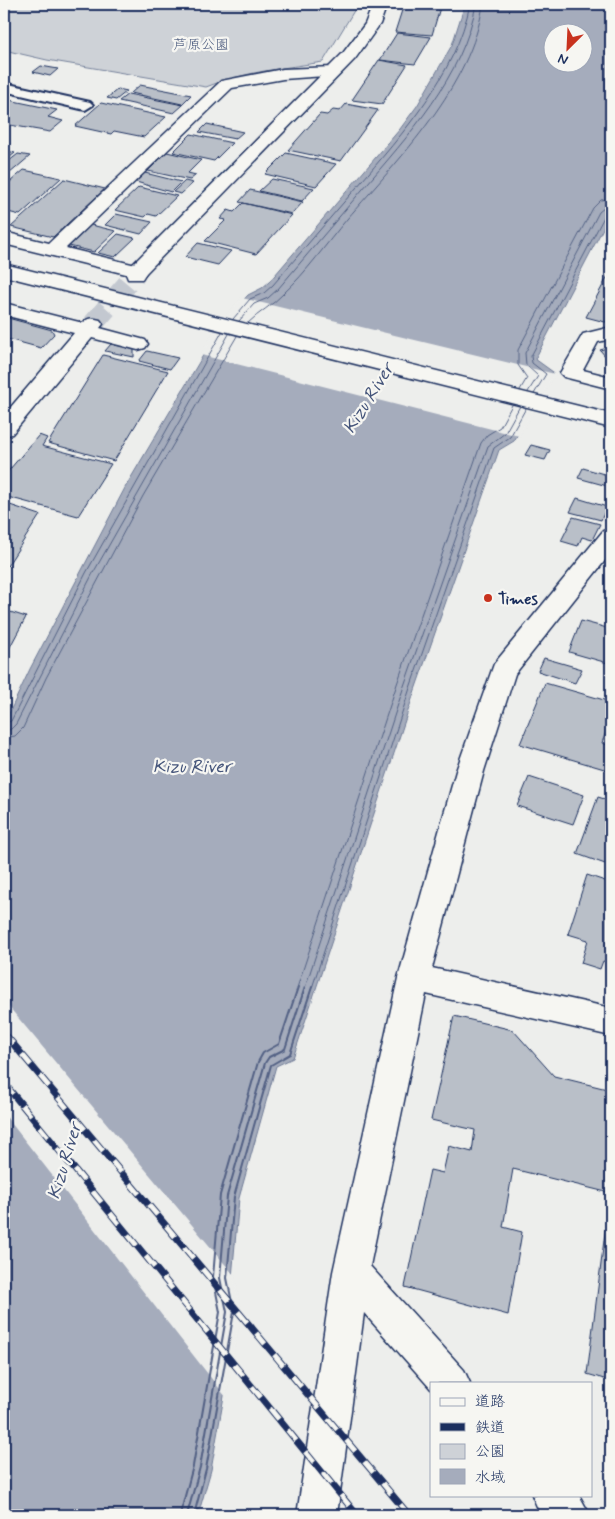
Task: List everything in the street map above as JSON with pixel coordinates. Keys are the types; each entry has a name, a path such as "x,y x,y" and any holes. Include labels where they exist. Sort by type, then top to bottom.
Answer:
{"street":[{"path":"4,238 136,273 349,56 372,24 380,4"},
{"path":"53,250 227,84 283,74 333,72"},
{"path":"4,270 611,421"},
{"path":"4,309 90,327 138,344"},
{"path":"4,429 90,327"},
{"path":"611,334 590,338 571,373 611,383"},
{"path":"317,1515 351,1272 414,978 470,771 503,670 611,537"},
{"path":"414,978 611,1022"},
{"path":"351,1272 450,1382"},
{"path":"553,1496 570,1515"}],"lane":[{"path":"4,87 86,105"}],"green space":[{"name":"芦原公園","path":"4,4 358,4 323,62 249,74 206,87 47,60 4,50"}],"water":[{"name":"Kizu River","path":"465,4 611,4 611,213 535,359 553,372 514,441 499,450 415,690 293,1058 276,1066 239,1198 232,1278 239,1311 211,1470 198,1515 4,1515 4,724 30,669 126,486 221,325 248,295 269,282 400,129 417,106 452,45"}],"pier":[{"path":"242,298 555,374 519,436 201,355 219,324"},
{"path":"4,1001 234,1275 241,1311 226,1397 4,1114"}],"building":[{"path":"404,4 441,4 432,35 395,32"},
{"path":"397,33 431,37 415,64 380,60"},
{"path":"379,60 407,65 382,104 352,100"},
{"path":"41,66 58,69 50,76 33,72"},
{"path":"140,85 191,95 182,104 131,93"},
{"path":"118,89 127,91 116,100 107,98"},
{"path":"128,94 183,105 174,113 119,101"},
{"path":"4,99 57,110 48,117 63,121 50,132 4,124"},
{"path":"101,103 166,117 144,137 114,131 111,134 75,126"},
{"path":"346,104 378,110 341,161 288,150 320,114 327,115 333,110 340,111"},
{"path":"207,124 243,132 235,139 199,132"},
{"path":"191,134 232,143 214,161 173,152"},
{"path":"4,150 15,153 4,162"},
{"path":"167,152 201,160 188,173 196,175 190,180 148,171"},
{"path":"286,153 336,164 316,186 265,174"},
{"path":"18,154 30,156 9,174 4,172 4,165"},
{"path":"24,170 61,178 20,215 4,211 4,187"},
{"path":"145,173 181,182 171,192 136,182"},
{"path":"64,179 105,189 53,237 11,227"},
{"path":"272,179 314,188 302,201 259,191"},
{"path":"185,181 193,183 181,194 173,192"},
{"path":"139,187 177,196 156,216 148,214 145,217 115,210"},
{"path":"250,190 303,202 292,214 239,202"},
{"path":"243,203 292,215 256,254 205,241 226,220 220,219 228,210 234,212"},
{"path":"116,214 152,222 141,234 105,225"},
{"path":"91,225 116,231 94,252 69,246"},
{"path":"118,234 135,238 115,257 98,253"},
{"path":"198,243 231,251 218,265 185,257"},
{"path":"611,270 611,321 605,322 586,317"},
{"path":"4,317 52,330 54,334 41,348 4,338"},
{"path":"111,344 134,349 134,357 105,351"},
{"path":"611,347 611,363 600,350"},
{"path":"147,351 178,358 170,369 139,361"},
{"path":"103,355 168,371 114,461 48,443"},
{"path":"39,435 47,438 42,446 111,464 78,516 4,496 4,476"},
{"path":"531,445 550,450 545,460 525,455"},
{"path":"583,468 611,476 611,487 578,478"},
{"path":"577,498 607,507 601,520 570,512"},
{"path":"4,503 40,515 4,571"},
{"path":"573,517 600,524 592,540 582,537 578,546 561,541"},
{"path":"4,610 26,617 4,658"},
{"path":"581,621 611,629 611,664 569,652"},
{"path":"544,658 582,669 575,683 538,671"},
{"path":"545,683 611,702 611,717 602,743 611,746 611,771 520,744"},
{"path":"529,777 584,795 573,824 517,806"},
{"path":"598,797 611,801 611,857 608,865 577,854"},
{"path":"587,875 611,883 611,963 603,961 600,969 581,963 588,940 568,934"},
{"path":"454,1016 513,1030 554,1076 611,1090 611,1381 587,1374 610,1193 513,1169 503,1227 522,1232 508,1315 405,1287 430,1170 443,1173 449,1146 472,1152 475,1130 431,1120"}],"tunnel":[{"path":"93,324 135,275"}],"railway":[{"path":"4,1033 409,1515"},
{"path":"4,1083 357,1515"}],"place":[{"name":"Times","path":"488,598"}]}
